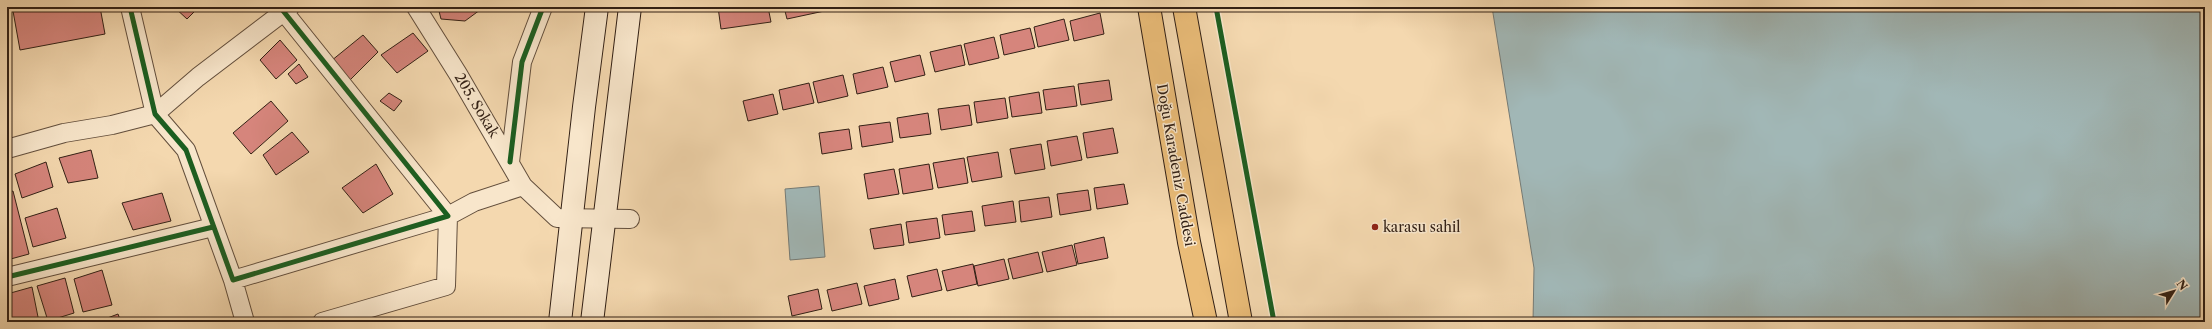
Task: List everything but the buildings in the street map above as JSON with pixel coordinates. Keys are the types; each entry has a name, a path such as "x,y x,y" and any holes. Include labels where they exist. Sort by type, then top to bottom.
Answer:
{"main road":[{"path":"560,322 584,107 597,7"},
{"path":"592,322 630,7"},
{"name":"Doğu Karadeniz Caddesi","path":"1149,7 1189,242 1206,322"},
{"path":"1184,7 1241,322"}],"street":[{"path":"130,7 155,114 186,150 233,280 246,322"},
{"name":"205. Sokak","path":"416,7 523,186 557,218 630,219"},
{"path":"7,149 64,133 112,125 155,114 198,77 285,9 448,216 446,286 322,322"},
{"path":"510,162 522,62 540,11"},
{"path":"233,280 448,216 474,202 523,186"},
{"path":"7,277 213,227"}],"shaded area":[{"path":"1492,7 2205,7 2205,322 1533,322 1534,268"},
{"path":"819,186 825,257 790,260 785,189"}],"cycle path":[{"path":"130,7 155,114 186,150 233,280 448,216 280,7"},
{"path":"510,162 522,62 543,7"},
{"path":"1216,7 1274,322"},
{"path":"7,277 213,227"}],"place":[{"name":"karasu sahil","path":"1375,227"}]}
